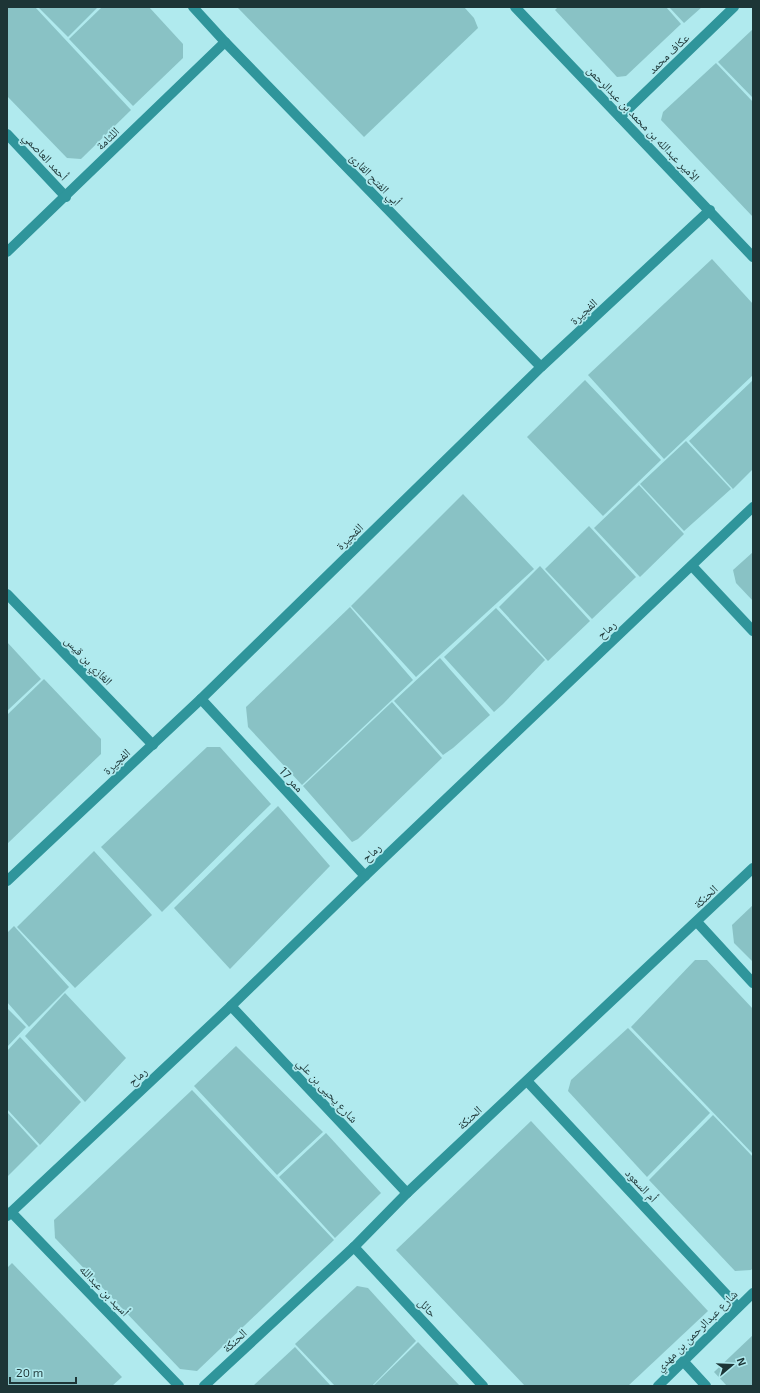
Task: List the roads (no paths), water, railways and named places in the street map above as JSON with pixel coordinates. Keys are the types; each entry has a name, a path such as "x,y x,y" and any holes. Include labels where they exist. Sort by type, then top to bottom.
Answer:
{"street":[{"name":"أبي الفتح القارئ","path":"193,7 225,42 541,367"},
{"name":"الأمير عبدالله بن محمد بن عبدالرحمن","path":"515,7 710,210 753,257"},
{"name":"عكاف محمد","path":"620,117 734,7"},
{"name":"اللثامة","path":"7,252 66,197 225,42"},
{"name":"أحمد العاصمي","path":"7,134 66,197"},
{"name":"الفجيرة","path":"7,881 201,699 541,367 710,210"},
{"name":"رماح","path":"9,1214 231,1006 365,876 753,507"},
{"path":"692,566 753,631"},
{"name":"الغازي بن قيس","path":"7,594 153,745"},
{"name":"ممر 17","path":"201,699 365,876"},
{"name":"الحنكة","path":"204,1386 753,868"},
{"path":"697,922 753,983"},
{"name":"شارع يحيى بن علي","path":"231,1006 407,1193"},
{"name":"أم السعود","path":"527,1081 738,1307"},
{"name":"أسيد بن عبدالله","path":"9,1214 179,1386"},
{"name":"حائل","path":"354,1246 483,1386"},
{"name":"شارع عبدالرحمن بن مهدي","path":"658,1386 753,1293"},
{"path":"684,1362 706,1386"}]}
